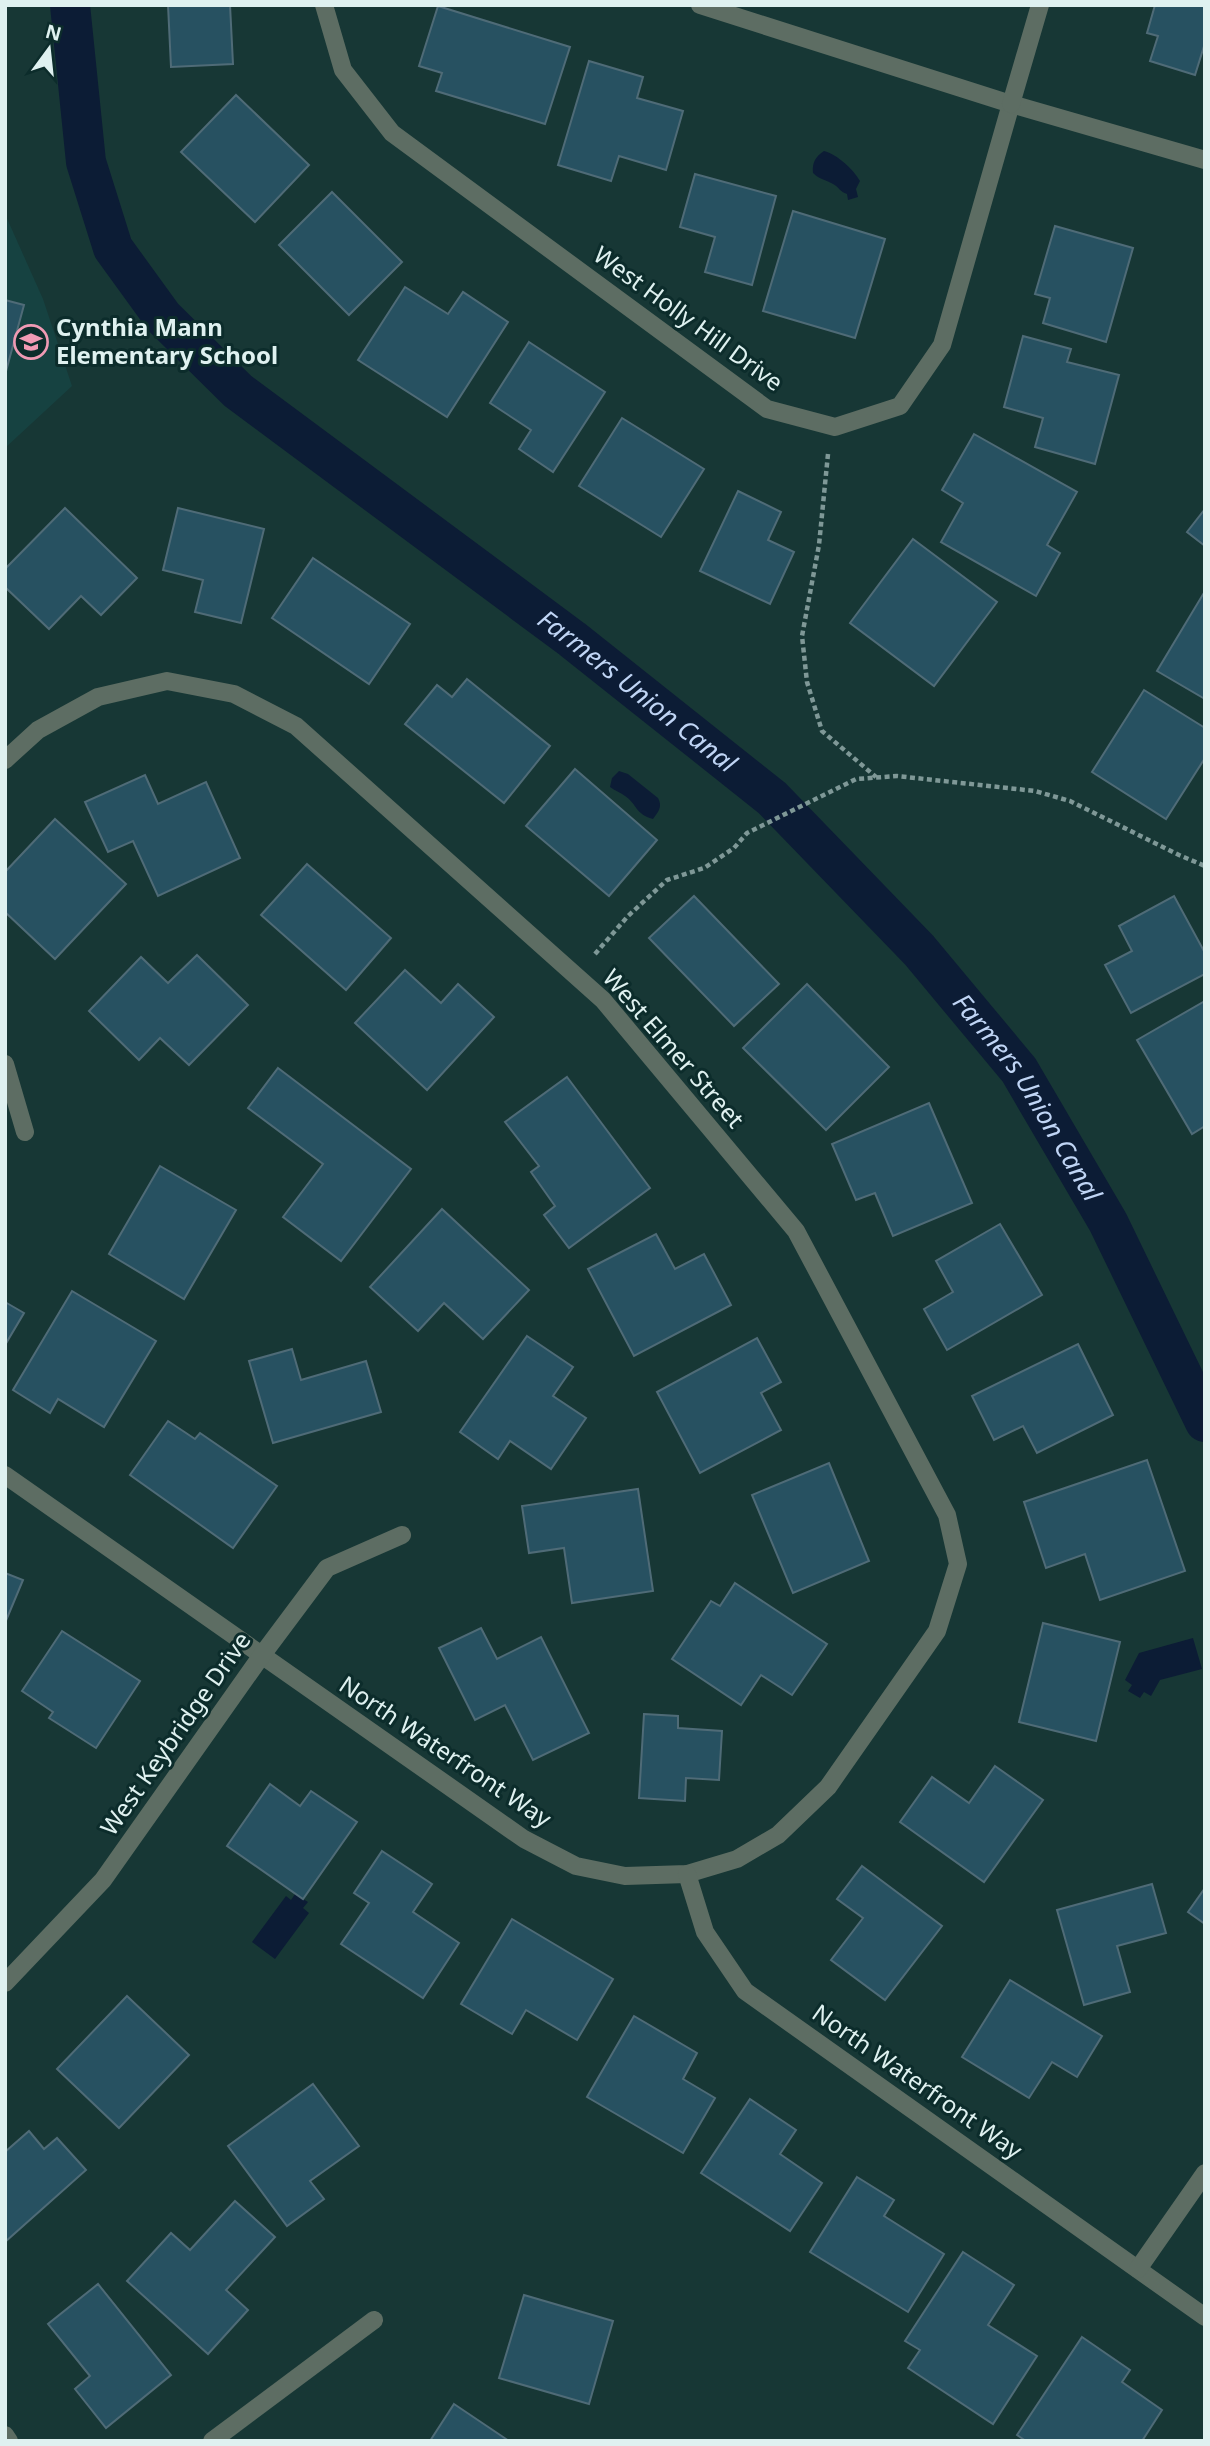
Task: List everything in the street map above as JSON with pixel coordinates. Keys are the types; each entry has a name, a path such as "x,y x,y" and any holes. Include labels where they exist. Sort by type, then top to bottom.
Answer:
{"street":[{"name":"West Holly Hill Drive","path":"324,5 343,70 392,133 767,409 835,427 900,406 942,345 1040,5"},
{"path":"700,5 1011,104 1205,160"},
{"name":"West Elmer Street","path":"5,760 38,730 98,697 167,681 234,695 296,726 603,1000 796,1231 947,1515 958,1564 937,1631 828,1787 778,1835 737,1859 687,1874"},
{"path":"5,1064 25,1132"},
{"name":"North Waterfront Way","path":"5,1475 524,1839 576,1866 625,1876 687,1874 705,1932 745,1990 1205,2317"},
{"name":"West Keybridge Drive","path":"5,1983 103,1881 261,1655 327,1568 402,1535"},
{"path":"1138,2269 1205,2173"},
{"path":"212,2441 374,2320"},
{"path":"5,2435 9,2441"}],"path":[{"path":"828,450 819,545 802,636 807,682 822,731 877,777"},
{"path":"595,954 628,916 667,880 704,869 734,848 747,833 856,779 897,776 1035,791 1070,800 1205,866"}],"shaded area":[{"path":"824,151 840,159 860,181 856,189 858,197 848,200 847,194 813,173 815,160"},
{"name":"Cynthia Mann Elementary School","path":"5,214 43,299 72,386 5,448"},
{"path":"619,771 628,774 658,798 660,807 653,819 639,812 629,799 610,787 612,778"},
{"path":"1193,1638 1202,1669 1160,1680 1151,1696 1144,1692 1140,1698 1128,1691 1132,1685 1125,1680 1139,1653"},
{"path":"295,1894 308,1902 303,1908 309,1913 275,1959 252,1942 286,1896 291,1900"}],"building":[{"path":"168,5 230,5 233,64 171,67"},
{"path":"1155,5 1205,5 1205,43 1195,75 1150,61 1158,36 1147,33"},
{"path":"438,6 570,47 545,124 436,91 442,73 419,66"},
{"path":"589,61 643,77 637,98 683,111 666,170 619,156 611,181 558,165"},
{"path":"236,95 309,165 255,222 181,152"},
{"path":"695,174 776,196 752,285 705,272 715,237 680,227"},
{"path":"332,192 402,262 349,315 279,245"},
{"path":"793,211 885,239 855,338 763,311"},
{"path":"1055,226 1133,248 1106,342 1043,323 1050,298 1035,294"},
{"path":"405,287 448,314 463,292 508,322 447,417 358,360"},
{"path":"5,300 24,305 5,375"},
{"path":"1023,336 1071,349 1067,362 1119,375 1095,464 1035,447 1043,418 1004,407"},
{"path":"529,342 605,392 553,472 519,449 531,430 490,403"},
{"path":"622,418 704,469 661,537 579,486"},
{"path":"974,434 1077,492 1047,545 1060,553 1036,596 941,542 963,503 942,490"},
{"path":"738,491 781,512 768,540 794,552 770,604 700,571"},
{"path":"65,508 137,578 101,615 81,596 49,629 5,587 5,569"},
{"path":"178,508 264,529 241,623 195,612 203,580 163,570"},
{"path":"1205,509 1205,546 1187,532"},
{"path":"913,539 997,602 934,686 850,623"},
{"path":"313,558 410,624 369,684 272,618"},
{"path":"1205,591 1205,699 1157,671"},
{"path":"467,679 550,746 504,803 405,724 437,685 452,697"},
{"path":"1144,690 1205,728 1205,758 1166,819 1092,772"},
{"path":"575,769 657,840 609,896 526,826"},
{"path":"145,775 158,804 206,782 240,858 158,896 133,841 108,852 85,802"},
{"path":"55,819 126,884 55,959 5,912 5,872"},
{"path":"307,864 391,938 346,990 261,915"},
{"path":"694,896 779,984 734,1026 649,938"},
{"path":"1174,896 1205,953 1205,974 1131,1013 1105,965 1132,951 1119,926"},
{"path":"197,955 248,1005 189,1065 160,1038 139,1060 89,1011 141,957 168,983"},
{"path":"405,970 441,1003 458,984 494,1017 427,1090 355,1023"},
{"path":"807,984 889,1067 826,1130 743,1048"},
{"path":"1205,1001 1205,1126 1192,1134 1137,1040"},
{"path":"278,1068 411,1169 341,1261 283,1217 323,1164 248,1108"},
{"path":"567,1077 650,1188 569,1248 544,1215 555,1206 531,1172 539,1166 505,1122"},
{"path":"929,1103 972,1203 893,1236 875,1193 856,1200 832,1144"},
{"path":"160,1166 236,1210 184,1299 109,1254"},
{"path":"442,1209 529,1290 483,1339 444,1303 418,1331 370,1287"},
{"path":"1000,1224 1042,1295 947,1350 924,1309 953,1292 936,1261"},
{"path":"656,1234 675,1269 704,1254 731,1305 634,1356 588,1269"},
{"path":"72,1291 156,1341 104,1427 58,1399 50,1413 13,1390"},
{"path":"5,1302 24,1313 5,1345"},
{"path":"527,1336 573,1367 553,1396 586,1418 551,1469 510,1441 498,1459 460,1432"},
{"path":"757,1338 781,1382 761,1393 781,1430 700,1473 657,1392"},
{"path":"1078,1344 1113,1415 1037,1453 1023,1426 994,1440 972,1396"},
{"path":"292,1349 301,1380 366,1361 381,1412 273,1443 249,1361"},
{"path":"168,1421 195,1439 200,1433 277,1486 233,1548 130,1475"},
{"path":"1147,1460 1185,1571 1100,1600 1085,1554 1046,1568 1024,1502"},
{"path":"829,1463 869,1561 793,1593 752,1495"},
{"path":"638,1489 653,1591 572,1603 564,1548 529,1553 522,1506"},
{"path":"5,1573 23,1580 5,1623"},
{"path":"735,1583 827,1644 792,1695 761,1675 741,1705 672,1659 711,1601 720,1606"},
{"path":"1043,1623 1120,1642 1096,1741 1019,1722"},
{"path":"481,1628 497,1659 541,1637 589,1733 533,1760 505,1705 475,1720 439,1648"},
{"path":"62,1631 140,1681 96,1748 49,1718 53,1712 22,1691"},
{"path":"644,1714 678,1716 678,1728 722,1731 719,1780 686,1778 685,1801 639,1798"},
{"path":"995,1766 1043,1800 984,1882 900,1822 932,1777 969,1803"},
{"path":"270,1784 300,1806 311,1791 357,1822 303,1899 227,1846"},
{"path":"382,1851 432,1884 413,1912 459,1943 423,1998 341,1944 369,1903 354,1893"},
{"path":"862,1866 942,1926 885,2000 831,1960 863,1918 837,1899"},
{"path":"1152,1884 1166,1933 1117,1946 1130,1992 1084,2005 1057,1910"},
{"path":"1205,1888 1205,1924 1188,1912"},
{"path":"512,1919 613,1979 577,2040 526,2010 512,2034 461,2004"},
{"path":"1010,1980 1102,2036 1077,2077 1052,2062 1029,2098 962,2057"},
{"path":"127,1996 189,2055 119,2128 57,2069"},
{"path":"634,2016 697,2053 683,2079 715,2098 683,2153 587,2097"},
{"path":"313,2084 359,2146 310,2181 324,2199 287,2226 228,2146"},
{"path":"750,2099 796,2130 780,2154 822,2183 790,2231 701,2173"},
{"path":"29,2131 44,2149 57,2138 86,2170 5,2242 5,2152"},
{"path":"857,2177 894,2200 884,2216 944,2254 908,2312 810,2252"},
{"path":"235,2201 275,2237 226,2290 248,2310 208,2354 127,2281 171,2233 190,2250"},
{"path":"963,2252 1014,2285 988,2325 1037,2356 993,2424 908,2368 920,2350 905,2341"},
{"path":"98,2284 171,2375 106,2428 75,2389 90,2376 48,2324"},
{"path":"524,2295 613,2321 589,2404 499,2378"},
{"path":"1082,2337 1130,2370 1122,2382 1162,2410 1142,2441 1026,2441 1017,2435"},
{"path":"454,2404 509,2441 430,2441"}],"waterway":[{"name":"Farmers Union Canal","path":"70,5 86,162 113,248 163,317 238,391 572,639 772,798 919,950 1019,1070 1108,1222 1205,1422"}],"place":[{"name":"Cynthia Mann Elementary School","path":"31,342"}]}
